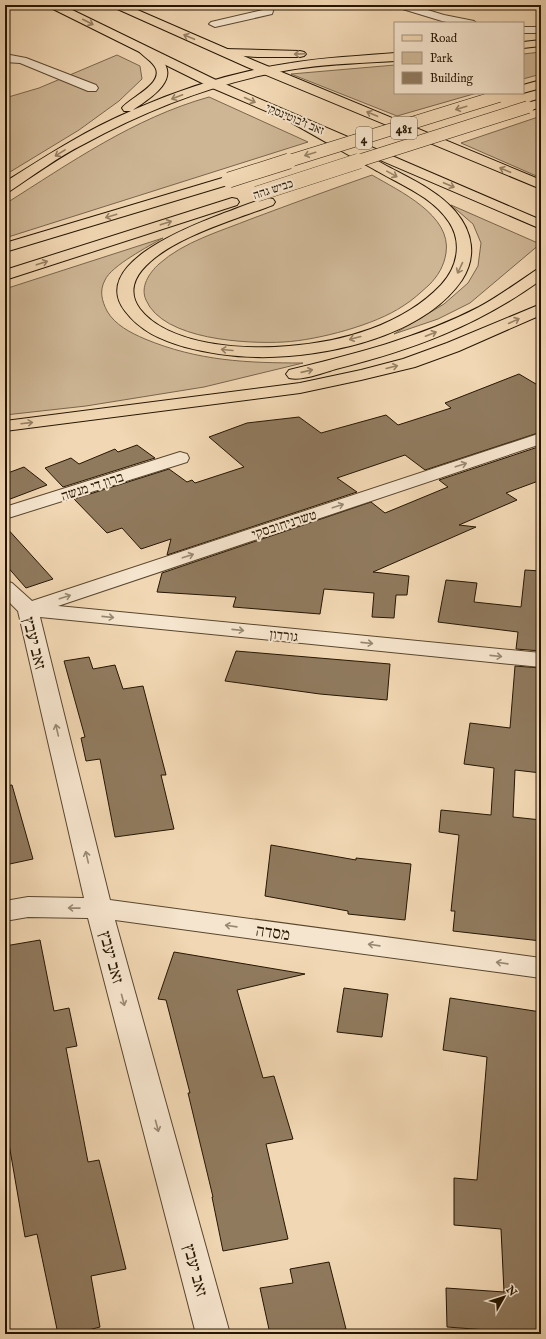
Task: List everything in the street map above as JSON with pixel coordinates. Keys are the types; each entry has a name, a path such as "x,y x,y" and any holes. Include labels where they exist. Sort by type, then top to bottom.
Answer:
{"main road":[{"name":"זאב ז'בוטינסקי","path":"53,5 214,84 541,225"},
{"name":"481","path":"117,5 267,71 541,185"},
{"path":"524,45 541,43"},
{"path":"5,188 78,142 143,97 161,80 163,73 162,68 144,50"},
{"path":"224,52 274,55 394,50"},
{"path":"78,142 122,119 214,84 267,71 313,64 394,56"},
{"path":"524,89 541,84"},
{"name":"כביש גהה","path":"5,248 504,95"},
{"path":"297,120 398,178 442,206 456,220 463,235 465,249 462,267 451,284 434,300 418,312 387,328 323,346 290,351 251,352 220,349 190,343 164,334 145,324 132,312 126,299 125,287 131,274 142,261 178,239 262,198 425,140 541,103"},
{"name":"כביש גהה","path":"5,275 262,198"},
{"path":"48,421 243,386 355,359 402,345 476,314 507,297 541,273"},
{"path":"5,426 300,388 361,375 409,363 446,350 491,332 541,309"}],"street":[{"path":"216,24 268,12 270,5"},
{"path":"400,5 442,18 464,22"},
{"path":"524,30 541,30"},
{"path":"5,58 22,60 92,88"},
{"name":"טשרניחובסקי","path":"28,609 541,438"},
{"name":"ברון די מנשה","path":"5,513 180,458"},
{"name":"זאב יעבץ","path":"5,587 28,609 99,908 213,1334"},
{"name":"גורדון","path":"28,609 541,660"},
{"name":"מסדה","path":"5,911 28,907 99,908 541,968"}],"green space":[{"path":"541,52 541,74 524,79 524,54"},
{"path":"117,55 140,66 142,79 119,101 79,130 5,175 5,98 39,88"},
{"path":"394,65 394,94 474,94 397,116 291,74"},
{"path":"209,97 308,142 5,238 5,204 78,158 129,129 181,106"},
{"path":"541,116 541,178 461,143"},
{"path":"372,175 421,206 441,227 446,239 445,258 435,278 414,299 391,313 362,325 329,335 298,341 249,342 208,337 187,331 170,324 155,313 146,300 144,290 146,280 159,264 179,249 215,233"},
{"path":"451,205 540,244 470,303 438,319 394,334 444,304 468,283 478,266 481,243 473,224"},
{"path":"163,238 122,263 105,280 102,288 103,300 107,311 114,320 124,328 140,337 184,352 242,361 303,363 204,387 86,406 5,415 5,289"}],"building":[{"path":"519,374 541,387 541,432 425,470 405,455 337,478 357,492 167,555 171,539 141,549 122,528 107,533 74,499 169,469 187,482 192,480 195,483 244,467 209,437 247,423 299,417 321,433 386,415 398,425 451,408 445,403"},
{"path":"137,445 155,458 63,487 45,468 71,458 79,464 115,449 118,452"},
{"path":"541,446 541,480 506,493 517,500 459,525 476,527 373,572 409,576 407,595 396,595 394,618 372,617 374,593 324,589 320,614 233,607 236,597 157,592 162,573 371,502 385,513 448,487 439,480"},
{"path":"24,467 47,485 5,501 5,474"},
{"path":"5,526 53,579 26,588 5,564"},
{"path":"525,570 541,571 541,651 516,649 518,632 438,622 446,580 477,583 474,602 521,607"},
{"path":"236,651 390,664 387,700 320,694 225,681"},
{"path":"89,657 93,669 115,665 123,689 143,686 166,775 161,775 174,829 115,837 100,759 86,761 81,738 85,737 64,661"},
{"path":"515,666 541,668 541,773 515,770 513,817 541,820 541,941 453,931 455,911 451,911 459,835 439,832 441,810 491,815 494,768 464,764 470,723 510,728"},
{"path":"12,785 33,859 5,865 5,786"},
{"path":"271,845 356,860 356,858 411,864 405,920 348,914 348,911 265,896"},
{"path":"40,940 54,1011 69,1008 77,1046 66,1048 88,1162 99,1160 126,1269 91,1276 100,1327 73,1334 58,1334 37,1234 25,1237 9,1144 5,1145 5,946"},
{"path":"174,952 305,974 237,990 263,1078 274,1076 293,1139 266,1144 288,1239 223,1251 213,1197 188,1093 190,1093 166,1000 158,999"},
{"path":"344,988 388,994 382,1037 337,1032"},
{"path":"450,998 541,1012 541,1334 447,1327 446,1288 504,1292 501,1229 454,1225 454,1178 477,1180 487,1057 443,1050"},
{"path":"329,1262 346,1329 317,1334 270,1334 260,1288 293,1283 290,1269"}]}
